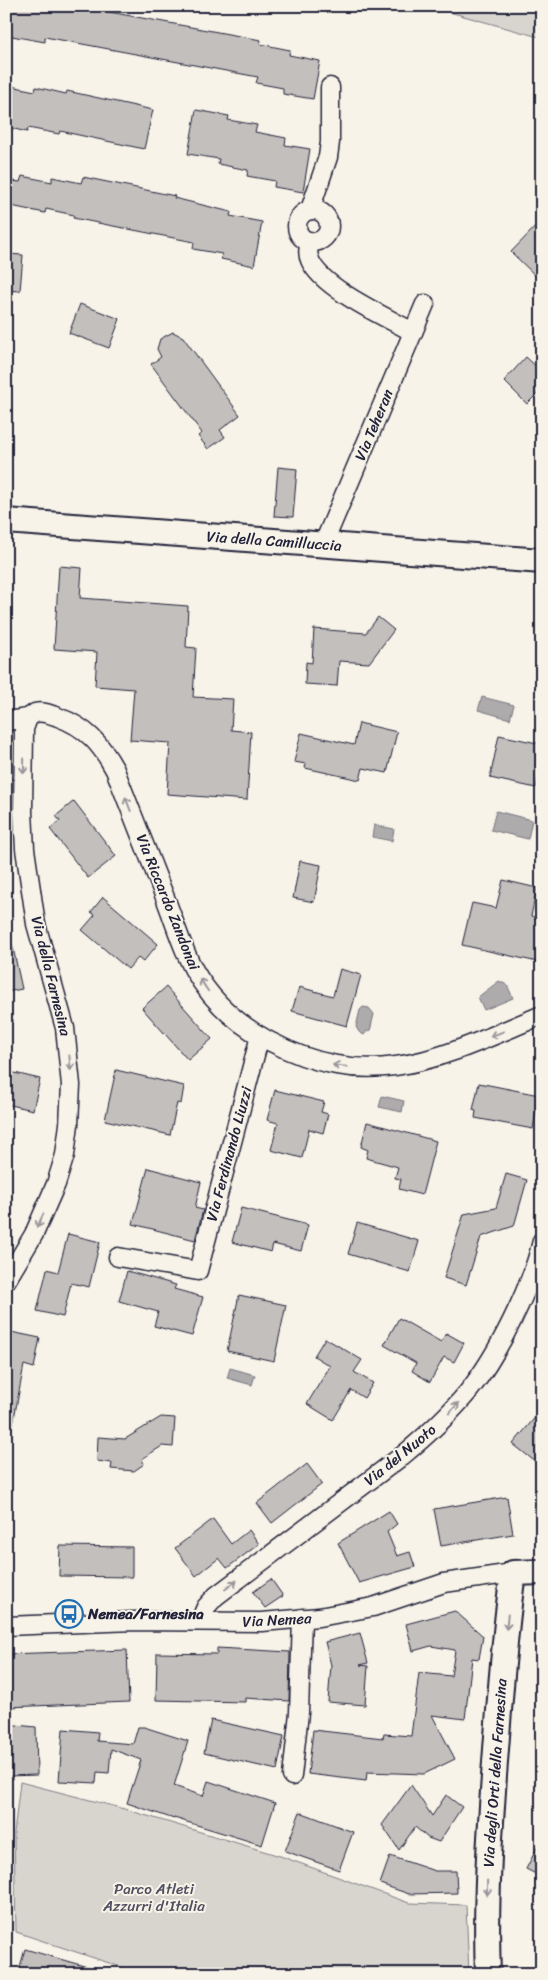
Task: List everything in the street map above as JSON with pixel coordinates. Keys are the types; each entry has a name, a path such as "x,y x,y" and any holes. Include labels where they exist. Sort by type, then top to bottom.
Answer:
{"main road":[{"name":"Via della Camilluccia","path":"6,521 542,560"},
{"name":"Via Nemea","path":"513,1573 542,1572"},
{"name":"Via degli Orti della Farnesina","path":"488,1974 488,1860 500,1692 513,1573"}],"street":[{"path":"330,87 330,142 328,157 310,210 319,211 324,215 328,224 327,234 324,238 315,242 310,241 308,254 310,260 323,278 346,294 413,332"},
{"name":"Via Teheran","path":"323,545 424,304"},
{"name":"Via Riccardo Zandonai","path":"6,721 28,718 35,713 42,712 64,719 87,732 101,746 115,770 193,968 213,998 225,1011 260,1036 289,1051 326,1064 341,1067 384,1068 412,1064 437,1056 542,1015"},
{"name":"Via della Farnesina","path":"6,1281 34,1234 50,1200 66,1155 69,1124 70,1066 66,1037 60,1006 36,924 25,849 23,812 24,730 28,718"},
{"name":"Via Ferdinando Liuzzi","path":"118,1257 198,1271 260,1036"},
{"name":"Via del Nuoto","path":"200,1621 206,1607 216,1596 426,1437 459,1402 477,1380 520,1302 542,1241"},
{"name":"Via Nemea","path":"6,1626 134,1621 262,1622 342,1614 365,1609 451,1582 513,1573"},
{"path":"292,1776 299,1713 302,1618"}],"green space":[{"path":"428,6 542,6 542,38 535,36"},
{"name":"Parco Atleti Azzurri d'Italia","path":"20,1782 121,1808 280,1856 409,1903 466,1905 469,1974 142,1974 16,1932 14,1833"}],"shaded area":[{"path":"482,697 514,705 510,719 478,710"},
{"path":"496,811 532,820 528,839 491,830"},
{"path":"374,825 394,829 392,841 372,837"},
{"path":"499,981 507,985 513,998 484,1010 478,997"},
{"path":"363,1007 369,1008 374,1014 370,1031 367,1031 364,1035 356,1027 360,1010"},
{"path":"382,1096 404,1101 402,1112 379,1107"},
{"path":"230,1368 255,1375 252,1385 227,1378"}],"building":[{"path":"6,6 77,6 261,40 260,44 290,50 289,55 320,61 313,99 283,94 283,88 256,83 258,77 45,37 45,42 6,35"},
{"path":"6,85 35,91 36,87 66,94 67,91 153,110 144,149 60,131 59,134 28,128 27,132 6,127"},
{"path":"196,110 229,116 228,120 257,125 255,132 286,138 285,145 310,149 303,192 274,187 275,181 247,176 248,170 218,164 219,159 188,154"},
{"path":"22,176 52,182 52,177 81,183 83,177 175,196 174,198 231,212 230,216 262,222 254,266 221,259 222,254 193,249 194,242 73,218 74,215 46,209 45,213 6,205 6,180 20,182"},
{"path":"542,220 542,282 511,252"},
{"path":"6,254 23,255 20,291 6,290"},
{"path":"80,304 120,319 109,348 69,333"},
{"path":"173,332 183,337 240,415 220,430 225,437 208,449 198,436 202,433 151,364 161,357 157,349 160,339"},
{"path":"526,357 542,372 542,389 527,404 504,381"},
{"path":"278,467 297,469 293,517 274,516"},
{"path":"59,566 82,568 80,598 188,606 186,647 196,648 193,697 233,699 231,730 251,732 247,800 167,794 170,743 130,740 134,689 95,686 97,652 54,649"},
{"path":"378,617 394,630 369,663 339,661 337,686 305,684 306,662 312,663 314,629 366,633"},
{"path":"359,723 397,732 387,773 363,768 360,780 305,768 306,764 294,762 301,733 354,745"},
{"path":"499,735 542,744 542,759 536,788 490,778"},
{"path":"74,801 116,856 88,878 50,829 60,821 56,816"},
{"path":"300,861 321,865 314,902 293,898"},
{"path":"503,880 537,888 531,916 542,919 542,963 462,945 472,903 496,908"},
{"path":"103,897 158,944 143,962 138,958 128,969 82,930 95,915 91,912"},
{"path":"6,943 12,943 22,989 6,992"},
{"path":"340,969 361,975 347,1026 292,1011 299,987 333,996"},
{"path":"166,987 212,1039 188,1060 142,1008"},
{"path":"116,1070 184,1086 181,1104 177,1103 170,1135 105,1120"},
{"path":"6,1071 40,1079 33,1110 6,1104"},
{"path":"479,1083 539,1095 533,1129 475,1118 476,1111 473,1110"},
{"path":"275,1090 324,1102 321,1112 328,1114 323,1133 309,1129 302,1158 271,1150 278,1123 267,1120"},
{"path":"367,1122 436,1141 422,1195 399,1189 401,1179 395,1178 398,1167 366,1158 368,1150 361,1147"},
{"path":"148,1168 201,1182 195,1208 203,1210 195,1240 133,1224"},
{"path":"506,1174 527,1180 514,1226 481,1237 466,1285 444,1278 464,1214 496,1208"},
{"path":"241,1208 308,1225 301,1251 273,1244 271,1252 232,1242"},
{"path":"357,1223 419,1241 410,1272 348,1254"},
{"path":"68,1234 100,1242 89,1287 71,1283 63,1317 37,1311 47,1269 58,1272"},
{"path":"127,1271 176,1285 174,1289 203,1297 192,1336 154,1326 158,1312 119,1301"},
{"path":"239,1295 286,1305 274,1361 227,1351"},
{"path":"399,1318 441,1342 446,1333 464,1343 454,1362 444,1357 430,1382 412,1371 416,1363 384,1345"},
{"path":"11,1332 40,1338 34,1368 24,1365 13,1424 6,1423 6,1356"},
{"path":"325,1338 362,1360 354,1372 373,1383 364,1398 351,1390 333,1420 307,1404 330,1366 314,1356"},
{"path":"542,1409 542,1467 513,1444"},
{"path":"161,1417 175,1418 173,1447 162,1446 142,1459 144,1464 134,1471 111,1469 112,1463 97,1461 98,1437 125,1439"},
{"path":"307,1464 322,1484 272,1523 257,1503"},
{"path":"507,1497 513,1534 441,1546 434,1509"},
{"path":"389,1511 397,1524 387,1532 397,1556 410,1552 415,1567 359,1583 338,1543"},
{"path":"213,1519 231,1544 249,1530 259,1544 227,1568 219,1558 196,1576 175,1548"},
{"path":"60,1546 132,1547 132,1577 59,1576"},
{"path":"271,1579 283,1596 265,1608 253,1592"},
{"path":"455,1611 483,1636 479,1659 472,1658 465,1719 432,1715 455,1759 424,1774 367,1772 366,1781 308,1774 313,1730 383,1738 384,1734 411,1736 419,1673 451,1676 455,1650 431,1646 413,1651 406,1624"},
{"path":"360,1633 368,1663 360,1665 368,1666 365,1705 328,1702 331,1665 325,1642"},
{"path":"217,1648 290,1652 289,1701 245,1698 245,1702 156,1700 157,1653 217,1654"},
{"path":"127,1650 129,1702 8,1707 6,1654"},
{"path":"211,1720 284,1736 277,1770 204,1753"},
{"path":"6,1724 36,1727 37,1775 8,1776"},
{"path":"138,1727 144,1727 188,1741 174,1786 203,1796 208,1781 275,1803 262,1845 127,1803 141,1760 111,1749 109,1773 97,1772 96,1783 59,1781 63,1729 98,1732 97,1741 133,1744"},
{"path":"411,1785 432,1816 446,1795 462,1807 439,1842 428,1838 415,1827 399,1850 382,1825"},
{"path":"300,1812 353,1832 339,1870 285,1851"},
{"path":"542,1838 542,1877 526,1869"},
{"path":"390,1856 435,1871 456,1871 457,1893 409,1894 380,1884"},
{"path":"25,1949 98,1970 98,1974 18,1974"}],"place":[{"name":"Nemea/Farnesina","path":"69,1614"}]}
